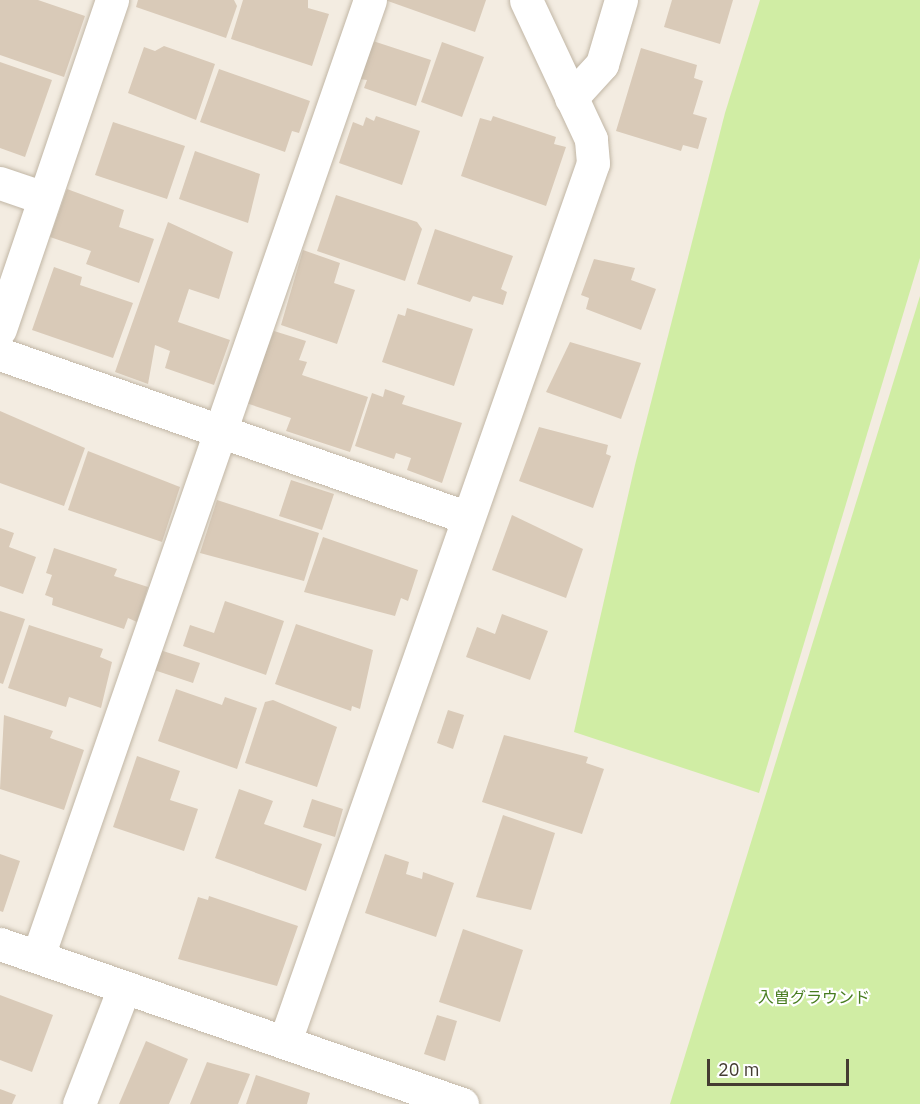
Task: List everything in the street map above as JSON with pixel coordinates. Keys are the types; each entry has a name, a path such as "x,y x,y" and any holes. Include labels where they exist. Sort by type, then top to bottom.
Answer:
{"street":[{"path":"0,329 40,197 112,0"},
{"path":"38,956 370,0"},
{"path":"285,1041 466,517 593,163 591,139 526,0"},
{"path":"571,98 602,64 621,0"},
{"path":"0,183 40,197"},
{"path":"0,354 466,517"},
{"path":"0,944 285,1041 395,1093 462,1104"},
{"path":"79,1104 124,988"}],"green space":[{"path":"760,0 920,0 920,258 759,793 574,732 635,465 725,113"},
{"name":"入曽グラウンド","path":"920,296 920,1104 670,1104"}],"building":[{"path":"0,0 38,0 85,16 64,77 0,55"},
{"path":"138,0 234,0 237,6 226,38 136,7"},
{"path":"243,0 308,0 308,8 329,14 312,66 231,39"},
{"path":"385,0 486,0 475,32"},
{"path":"672,0 733,0 720,44 664,27"},
{"path":"373,41 431,60 416,106 364,88 367,80 360,79"},
{"path":"442,42 484,57 462,117 421,102"},
{"path":"164,46 215,64 196,120 128,93 144,47 155,51"},
{"path":"641,48 697,65 694,78 703,81 693,114 707,118 698,149 683,145 681,151 616,131"},
{"path":"0,62 52,80 25,157 0,148"},
{"path":"219,69 310,101 299,133 292,131 285,152 200,122"},
{"path":"376,116 420,131 402,185 339,163 353,122 363,126 366,117 374,121"},
{"path":"493,116 556,137 554,144 566,147 546,206 461,176 480,118 491,121"},
{"path":"113,122 185,146 167,199 95,175"},
{"path":"195,151 260,174 248,223 179,199"},
{"path":"67,189 124,210 119,227 154,239 139,283 86,264 91,251 50,237"},
{"path":"336,195 417,222 422,229 405,281 317,251"},
{"path":"168,222 233,252 219,299 189,289 178,322 230,340 214,385 165,368 170,351 155,345 148,384 115,372"},
{"path":"435,229 513,256 501,289 507,292 503,305 473,296 470,302 417,284"},
{"path":"303,250 340,263 334,283 355,290 337,344 281,325"},
{"path":"594,259 635,268 631,280 656,289 641,330 586,309 589,298 581,295"},
{"path":"54,267 82,277 80,285 133,303 113,358 32,330"},
{"path":"407,308 473,329 454,386 382,362 398,314 405,316"},
{"path":"274,331 306,341 299,360 307,362 302,375 368,397 350,452 286,431 291,418 246,403"},
{"path":"570,342 641,363 621,419 546,392"},
{"path":"385,389 405,396 402,404 462,423 442,483 407,470 411,458 396,453 394,459 355,446 372,393 383,397"},
{"path":"0,411 85,448 64,506 0,483"},
{"path":"539,427 608,445 606,454 611,456 593,508 519,481"},
{"path":"88,451 180,487 162,542 68,510"},
{"path":"291,480 334,494 322,530 279,516"},
{"path":"217,500 319,533 304,581 200,553"},
{"path":"512,515 583,549 566,598 492,570"},
{"path":"0,528 14,533 9,547 36,557 23,594 0,586"},
{"path":"323,537 418,570 408,601 401,598 395,616 304,592"},
{"path":"54,548 117,569 114,576 148,587 137,622 128,618 124,629 52,605 53,598 45,595 52,575 46,573"},
{"path":"225,601 284,621 266,675 183,646 190,625 214,633"},
{"path":"0,611 25,619 3,684 0,683"},
{"path":"502,614 548,631 530,680 466,657 477,627 495,634"},
{"path":"296,624 373,650 360,709 352,706 351,711 275,684"},
{"path":"29,625 103,649 100,657 112,662 101,708 69,697 66,707 8,688"},
{"path":"160,650 200,663 193,683 154,670"},
{"path":"176,689 222,705 225,697 257,708 237,769 158,741"},
{"path":"273,700 337,727 317,787 245,763 265,702"},
{"path":"448,710 464,715 453,749 437,743"},
{"path":"4,715 53,731 50,738 84,750 64,810 0,789"},
{"path":"504,735 588,757 586,763 604,769 582,834 482,802"},
{"path":"137,756 180,771 170,800 198,809 184,851 113,827"},
{"path":"239,789 273,801 264,824 322,844 306,891 215,858"},
{"path":"312,799 343,809 335,837 303,827"},
{"path":"503,815 555,833 531,910 476,897"},
{"path":"0,854 20,861 3,912 0,911"},
{"path":"385,854 409,862 406,874 422,879 423,872 454,883 436,937 365,913"},
{"path":"209,896 298,926 277,986 178,959 198,897 208,900"},
{"path":"463,929 523,950 500,1022 439,1002"},
{"path":"0,995 53,1015 32,1072 0,1060"},
{"path":"437,1015 457,1021 445,1061 424,1054"},
{"path":"146,1041 188,1059 169,1104 119,1104"},
{"path":"207,1062 250,1074 238,1104 190,1104"},
{"path":"256,1075 310,1093 307,1104 246,1104"},
{"path":"0,1089 16,1095 12,1104 0,1104"}]}
